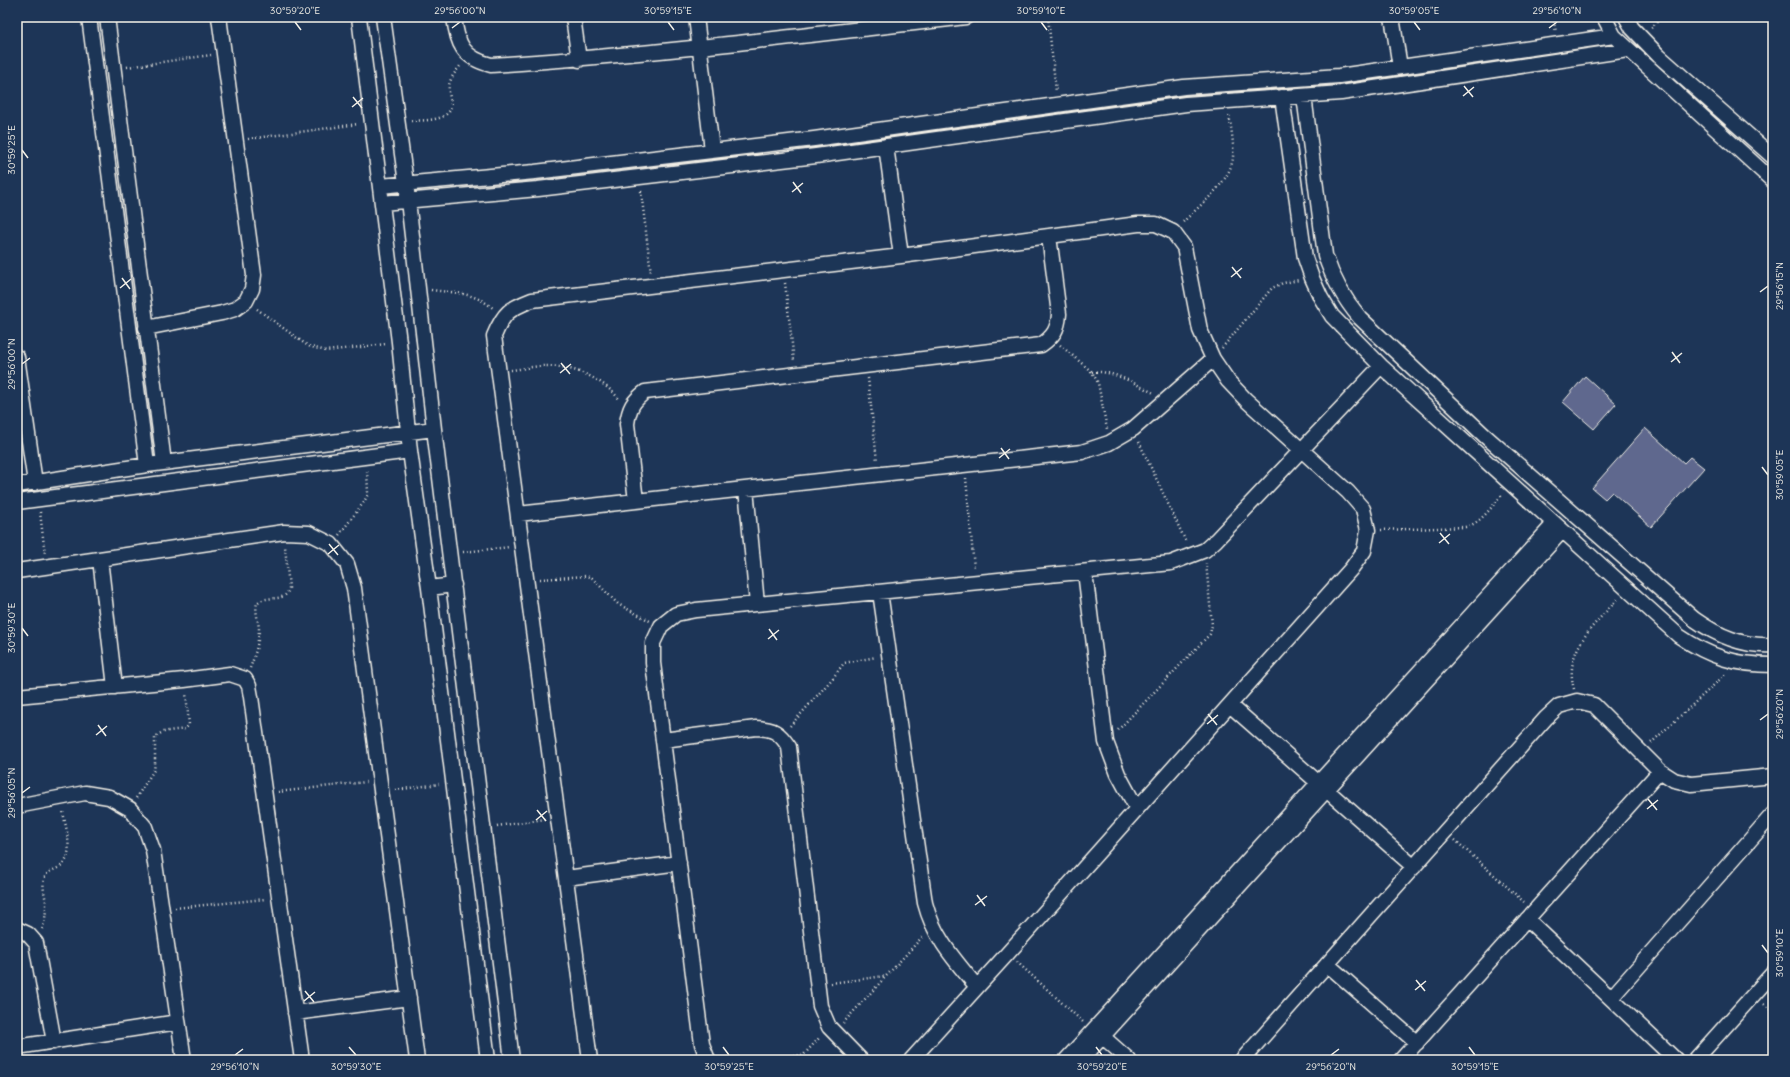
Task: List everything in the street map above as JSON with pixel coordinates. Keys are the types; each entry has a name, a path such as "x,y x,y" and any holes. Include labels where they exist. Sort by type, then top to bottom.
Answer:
{"street":[{"path":"146,328 235,309 246,301 252,289 254,275 219,17"},
{"path":"359,17 399,342 410,451 454,782 488,1060"},
{"path":"383,17 406,184 434,429 512,1060"},
{"path":"454,17 456,32 460,44 468,54 478,62 490,65 579,60 966,17"},
{"path":"574,17 579,60"},
{"path":"696,17 712,150"},
{"path":"1392,17 1400,67"},
{"path":"1604,17 1614,36 1628,50 1773,181"},
{"path":"1626,17 1632,28 1659,56 1773,157"},
{"path":"147,465 90,20 107,20 164,463"},
{"path":"380,186 536,172 814,139 1184,87 1339,76 1614,36"},
{"path":"1549,46 1552,62"},
{"path":"382,203 538,189 816,156 1186,104 1341,93 1628,50"},
{"path":"1339,76 1341,93"},
{"path":"1282,97 1305,258 1321,298 1332,316 1380,366 1679,636 1697,648 1717,657 1738,663 1767,665 1768,645 1744,643 1726,638 1709,630 1694,619 1484,435 1360,318 1339,289 1330,273 1325,255 1304,96"},
{"path":"1708,122 1720,109"},
{"path":"814,139 816,156"},
{"path":"886,146 901,256"},
{"path":"590,1060 494,336 501,319 514,307 532,300 901,256 1138,224 1156,224 1173,232 1184,247 1200,330 1213,360 1228,381 1246,400 1348,492 1363,509 1368,530 1364,551 1351,569 1230,705 1008,954 911,1060"},
{"path":"636,501 627,424 628,411 635,400 645,392 1041,345 1052,337 1058,326 1059,314 1049,236"},
{"path":"17,357 35,483"},
{"path":"518,514 1082,452 1109,443 1133,429 1213,360"},
{"path":"708,1060 702,1044 654,663 653,643 661,626 676,614 696,610 1171,563 1199,553 1224,532 1380,366"},
{"path":"17,485 147,465 434,429"},
{"path":"1471,449 1484,435"},
{"path":"17,502 410,451"},
{"path":"746,489 758,604"},
{"path":"1066,1060 1098,1033 1558,528"},
{"path":"17,571 284,532 309,533 331,544 347,564 354,588 417,1060"},
{"path":"100,559 115,686"},
{"path":"1085,572 1106,742 1118,774 1137,809"},
{"path":"429,588 454,585"},
{"path":"880,592 925,902 932,926 944,946 977,987"},
{"path":"17,696 184,680 230,674 245,679 251,697 266,794 302,1060"},
{"path":"1242,1060 1546,718 1559,706 1577,701 1594,705 1660,771 1674,780 1691,784 1773,776"},
{"path":"1230,705 1414,867"},
{"path":"663,740 756,728 770,729 781,736 789,747 820,1006 831,1030 861,1060"},
{"path":"1401,1060 1660,771"},
{"path":"17,806 61,799 85,793 109,797 130,809 145,827 153,850 184,1060"},
{"path":"1611,998 1773,814"},
{"path":"566,878 679,863"},
{"path":"1531,915 1611,998 1676,1060"},
{"path":"17,929 28,934 36,943 54,1042"},
{"path":"1327,964 1416,1042"},
{"path":"1695,1060 1773,973"},
{"path":"295,1013 409,998"},
{"path":"17,1047 178,1022"},
{"path":"1082,1060 1098,1033"},
{"path":"1098,1033 1129,1060"}],"path":[{"path":"1048,17 1057,106"},
{"path":"114,69 224,53"},
{"path":"397,123 446,116 450,111 451,105 449,86 451,80 468,54"},
{"path":"1173,232 1225,180 1230,170 1233,158 1233,147 1228,101"},
{"path":"236,141 372,122"},
{"path":"640,176 652,286"},
{"path":"784,270 795,374"},
{"path":"1213,360 1272,288 1283,283 1312,278"},
{"path":"418,289 472,295 484,301 501,319"},
{"path":"246,301 308,346 317,350 326,351 399,342"},
{"path":"1052,337 1092,372 1098,383 1109,443"},
{"path":"867,365 878,475"},
{"path":"499,372 545,366 570,369 593,378 613,392 628,411"},
{"path":"1092,372 1104,371 1115,375 1168,400"},
{"path":"1106,742 1210,634 1212,625 1199,553 1133,429"},
{"path":"331,544 364,502 368,494 366,457"},
{"path":"965,466 976,583"},
{"path":"1368,530 1465,527 1472,525 1478,522 1511,485"},
{"path":"38,500 47,567"},
{"path":"245,679 254,657 259,629 256,603 264,599 284,597 288,594 290,588 284,532"},
{"path":"450,553 522,546"},
{"path":"526,581 586,576 592,578 626,610 661,626"},
{"path":"1577,701 1572,681 1573,660 1581,641 1627,589"},
{"path":"781,736 832,679 844,663 889,655"},
{"path":"1641,752 1738,663"},
{"path":"130,809 154,770 156,763 155,738 158,734 163,732 185,729 189,725 190,720 184,680"},
{"path":"266,794 454,782"},
{"path":"36,943 45,918 46,905 43,885 44,879 48,873 62,865 67,858 69,850 61,799"},
{"path":"484,828 558,817"},
{"path":"1445,831 1531,915"},
{"path":"162,909 280,898"},
{"path":"799,1060 886,976 932,926"},
{"path":"1008,954 1098,1033"},
{"path":"818,985 886,976"},
{"path":"762,1060 803,1055"}],"building":[{"path":"1585,376 1616,404 1594,429 1563,402"},
{"path":"1645,428 1684,463 1690,457 1704,468 1651,527 1612,492 1605,499 1592,488"}]}
